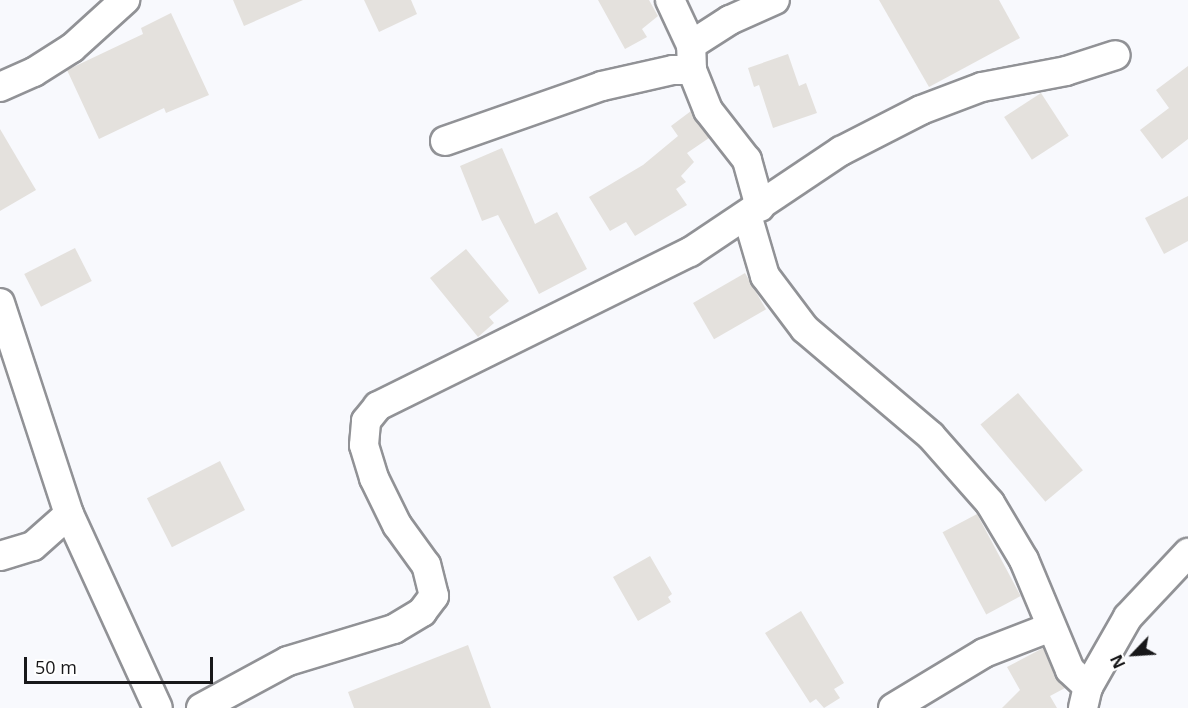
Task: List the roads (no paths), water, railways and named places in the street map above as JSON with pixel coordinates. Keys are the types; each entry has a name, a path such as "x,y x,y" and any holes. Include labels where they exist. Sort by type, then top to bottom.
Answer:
{"street":[{"path":"0,87 72,48 125,0"},
{"path":"670,0 692,57 708,110 747,160 753,211 765,276 806,329 931,436 990,503 1024,560 1070,670 1085,698"},
{"path":"445,141 602,86 673,70 692,57 730,20 775,0"},
{"path":"201,708 288,661 394,629 422,612 434,596 426,565 397,525 374,478 364,445 366,421 378,406 690,252 841,152 921,110 982,87 1066,71 1116,55"},
{"path":"0,303 69,514 158,708"},
{"path":"0,556 33,546 69,514"},
{"path":"1085,698 1128,617 1188,553"},
{"path":"894,708 984,653 1051,627"}]}
